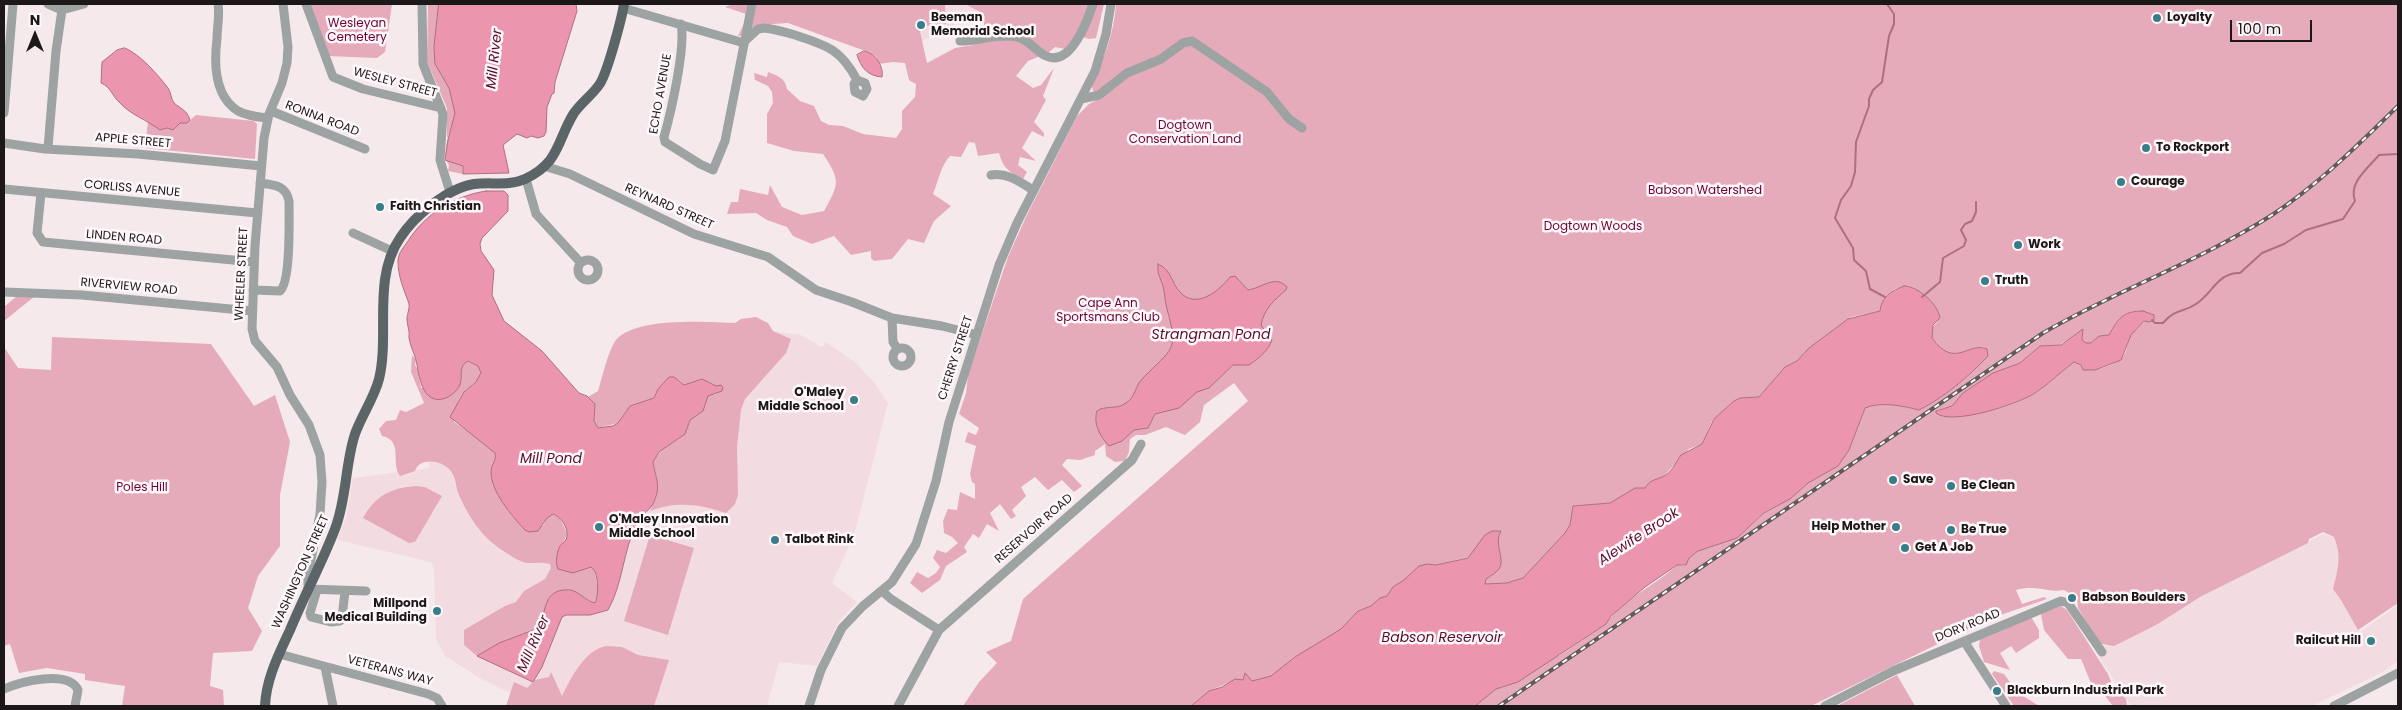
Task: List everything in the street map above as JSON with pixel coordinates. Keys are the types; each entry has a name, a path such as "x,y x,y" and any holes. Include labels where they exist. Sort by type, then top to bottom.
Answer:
{"main road":[{"name":"WASHINGTON STREET","path":"265,706 266,694 279,654 312,590 340,516 355,433 378,382 382,362 385,289 392,251 407,229 438,200 450,192 467,186 518,182 526,179 550,160 560,146 573,115 601,83 624,6"}],"street":[{"path":"4,114 13,4"},
{"path":"48,4 62,10 84,4"},
{"name":"RONNA ROAD","path":"218,4 215,63 221,88 230,103 238,110 250,116 269,115 365,149"},
{"name":"WHEELER STREET","path":"283,4 287,63 269,115 261,166 252,311 255,341 277,367 290,395 313,432 320,455 321,507 308,574 312,590 311,616 331,622 340,621 345,591"},
{"name":"WESLEY STREET","path":"306,4 333,77 363,89 441,108"},
{"path":"422,4 423,64 441,108 443,136 440,160 450,192"},
{"path":"744,43 752,4"},
{"path":"960,42 978,41 1001,36 1018,37 1026,40 1048,57 1055,58 1066,53 1072,46 1087,24 1093,4"},
{"name":"CHERRY STREET","path":"809,706 821,670 842,628 863,606 898,575 920,532 936,480 949,422 1008,242 1081,99 1102,49 1110,4"},
{"path":"624,6 744,43"},
{"path":"48,148 56,51 62,10"},
{"name":"ECHO AVENUE","path":"681,24 683,33 681,52 664,137 668,145 713,170 725,141 744,43"},
{"path":"744,43 753,33 764,28 820,42 831,48 846,61 857,80"},
{"path":"1081,99 1099,95 1127,73 1161,59 1183,43 1192,41 1267,92 1289,119 1302,128"},
{"name":"APPLE STREET","path":"4,143 261,166"},
{"name":"REYNARD STREET","path":"544,166 570,174 694,234 768,257 816,290 892,318 942,326 977,335"},
{"path":"991,175 1000,173 1033,190"},
{"path":"526,179 536,214 580,262"},
{"path":"253,290 280,292 284,288 286,273 290,201 288,194 278,185 260,183"},
{"name":"CORLISS AVENUE","path":"4,189 258,213"},
{"name":"LINDEN ROAD","path":"41,193 37,232 42,242 254,262"},
{"path":"353,234 392,251"},
{"name":"RIVERVIEW ROAD","path":"4,292 82,295 252,311"},
{"path":"892,318 893,342 897,348"},
{"name":"RESERVOIR ROAD","path":"898,706 939,630 1132,460 1141,444"},
{"path":"312,590 366,591"},
{"path":"882,591 891,600 939,630"},
{"name":"DORY ROAD","path":"1825,706 1893,671 2064,601 2075,612 2102,652"},
{"path":"1964,641 2006,706"},
{"name":"VETERANS WAY","path":"279,654 428,694 437,698 442,706"},
{"path":"325,667 333,706"},
{"path":"2334,706 2398,673"},
{"path":"4,689 47,679 65,680 77,687 78,693 75,706"}],"shaded area":[{"name":"Beeman Memorial School","path":"850,4 995,4 918,43"},
{"name":"O'Maley Innovation Middle School","path":"768,331 801,335 822,347 826,342 855,362 874,382 888,403 854,535 832,583 857,602 839,621 817,666 779,662 767,706 537,706 483,680 445,656 436,639 434,569 431,562 337,540 346,518 353,478 429,468 424,428 550,459"},
{"path":"2323,534 2343,540 2335,586 2360,632 2398,605 2398,661 2381,673 2312,706 2131,706 2095,651"}],"green space":[{"name":"Wesleyan Cemetery","path":"310,4 392,4 385,52 377,58 327,56"},
{"path":"428,4 449,4 463,174 448,171 449,165 446,148 455,118 447,139 447,108 427,62"},
{"path":"733,4 945,4 946,24 919,27 927,63 955,48 973,45 987,34 980,12 965,4 1104,4 1096,38 1089,39 1077,35 1065,49 1055,47 1048,53 1028,61 1016,76 1033,88 1041,85 1054,68 1043,96 1046,100 1034,122 1044,133 1044,137 1032,131 1022,148 1036,161 1020,157 1018,165 1027,172 1023,179 1007,169 999,153 978,156 975,143 969,142 961,157 950,156 942,169 933,194 951,206 934,221 924,243 908,239 892,259 874,261 871,258 871,251 851,255 834,236 812,244 793,236 787,227 767,220 756,213 727,214 731,202 738,202 740,189 768,195 770,185 782,207 802,215 824,211 835,188 836,182 833,170 823,154 794,151 767,143 767,114 773,103 772,92 768,86 755,80 754,73 767,77 768,72 781,78 785,82 787,89 800,101 814,106 821,121 829,125 843,126 863,134 896,138 902,129 902,111 915,97 916,84 909,80 905,63 879,64 876,57 868,52 788,23 756,25 745,35 738,36 747,18 746,14 725,7"},
{"name":"Dogtown Woods","path":"1116,4 2398,4 2398,603 2358,630 2333,589 2338,569 2338,550 2334,537 2323,532 2309,539 2308,543 2200,597 2156,625 2114,646 2102,644 2097,640 2078,608 2077,598 2064,590 2023,588 2016,590 2022,604 2044,597 2047,599 1989,619 1811,706 1474,706 1496,689 1515,683 1606,624 1631,599 1677,565 1685,566 1689,558 1698,551 1737,538 1765,513 1790,499 1808,483 1838,466 1849,450 1865,408 1885,405 1919,410 1956,386 1988,356 1984,347 1952,353 1939,346 1932,338 1932,328 1938,321 1933,304 1909,286 1895,289 1884,297 1880,311 1851,317 1809,348 1797,361 1785,367 1759,397 1740,398 1734,401 1712,421 1702,444 1689,449 1663,477 1649,483 1645,488 1628,492 1610,503 1573,506 1570,525 1566,533 1523,578 1507,583 1485,585 1486,579 1494,572 1500,562 1499,534 1473,556 1436,565 1431,564 1372,606 1359,610 1343,630 1293,658 1274,676 1254,681 1230,682 1209,691 1191,706 963,706 979,682 997,663 986,652 1011,641 1023,599 1248,401 1234,383 1204,405 1200,422 1185,435 1166,427 1145,435 1136,435 1130,439 1129,452 1125,461 1115,462 1106,456 1105,444 1095,451 1095,455 1080,460 1067,459 1062,465 1082,486 1074,492 1062,480 1048,490 1035,477 1021,487 1026,496 1012,510 1016,516 1011,519 1000,504 990,513 999,531 987,524 979,538 973,534 964,547 967,552 946,566 940,580 922,593 910,583 917,572 928,578 936,573 940,567 933,558 937,550 946,553 958,543 944,533 943,521 948,509 957,510 960,492 975,499 975,484 972,482 970,474 976,446 965,442 968,432 976,435 979,428 959,414 966,393 968,375 1008,257 1077,116 1089,104 1104,96 1124,79 1166,61 1178,50 1196,40 1161,56 1098,92 1093,91 1092,86 1108,46","holes":["2134,311 2143,311 2147,321 2142,323 2132,334 2125,353 2113,364 2083,370 2081,365 2074,362 2034,394 2002,408 1954,416 1943,416 1937,410 1953,406 1963,393 1996,372 2020,363 2037,348 2059,345 2083,330 2082,340 2086,343 2091,343 2099,336 2109,335 2116,323 2125,315"]},
{"path":"196,115 254,121 257,124 255,159 145,148 148,121 161,130 167,128 173,130 180,123 187,123"},
{"path":"17,296 35,296 4,321 4,307"},
{"path":"756,317 768,323 773,331 791,339 786,353 745,399 741,410 737,447 738,495 735,504 726,513 707,507 688,505 669,506 650,511 655,500 657,479 653,462 684,431 690,420 701,413 708,395 717,394 716,386 701,379 684,385 679,380 658,389 654,398 630,406 618,423 598,428 594,421 595,404 588,397 598,391 614,343 622,334 635,328 689,322 735,323 741,319"},
{"name":"Poles Hill","path":"52,337 211,344 254,406 275,395 290,442 280,495 280,546 258,576 248,608 262,631 252,651 213,653 210,686 223,690 224,706 122,706 125,686 85,680 85,674 47,668 19,673 10,644 4,646 4,347 18,368 51,370"},
{"path":"412,355 416,360 415,365 418,370 421,388 460,382 461,366 467,361 478,366 481,373 480,376 460,398 454,422 483,441 495,453 495,463 492,468 495,482 505,506 515,519 520,522 543,526 547,518 553,514 560,518 567,534 557,556 573,573 591,567 594,568 598,590 595,603 568,589 542,615 539,629 499,643 477,656 464,645 464,630 505,606 516,602 524,591 545,579 551,568 550,564 527,563 518,560 488,539 468,512 459,495 454,476 442,464 426,462 417,467 415,471 400,476 397,470 393,442 382,436 379,429 386,421 396,420 400,410 406,412 424,403 411,372"},
{"path":"416,486 425,487 442,496 415,542 409,543 363,518 373,504 385,494"},
{"path":"650,535 694,548 668,635 624,621"},
{"path":"2061,606 2067,610 2108,674 2112,684 2126,699 2127,706 2113,706 2101,691 2093,688 2081,659 2068,659 2044,630 2041,614"},
{"path":"2031,617 2039,630 2039,638 2016,653 2011,646 2000,653 2010,670 1984,662 1979,646 1980,639"},
{"path":"607,646 622,647 638,655 669,660 654,706 506,706 514,682 527,688 535,680 549,677 551,672 562,696 574,673 585,658 599,648"},
{"path":"1994,671 2004,674 2017,692 2039,706 2014,706 1992,674"},
{"path":"1897,675 1915,706 1837,706"}],"water":[{"name":"Mill River","path":"439,4 576,4 577,11 555,82 554,93 547,107 546,132 544,136 538,138 531,136 527,138 517,134 503,145 509,173 463,174 463,166 445,160 455,113 449,88 435,64 434,47"},
{"path":"125,48 143,60 164,83 174,103 187,114 190,120 187,123 180,123 173,130 167,128 160,130 124,107 107,87 101,83 102,62 117,50"},
{"path":"864,51 872,54 878,61 882,69 882,77 869,73 863,67 857,55"},
{"name":"Mill Pond","path":"504,191 508,195 508,211 482,238 480,244 481,251 494,270 492,295 504,321 542,351 579,393 587,396 595,404 594,421 598,428 613,426 618,423 630,406 654,398 658,389 669,377 674,377 684,385 702,379 716,386 721,385 723,388 722,391 708,396 703,411 690,420 685,434 659,452 653,462 658,485 657,494 654,503 639,520 632,533 617,589 608,610 590,615 566,615 562,617 542,667 533,682 477,656 499,643 539,628 548,600 556,592 573,590 595,603 598,589 596,573 591,567 573,573 558,569 558,551 567,536 566,528 562,521 553,514 547,518 538,531 529,532 525,530 514,518 494,488 491,472 495,453 450,417 464,392 476,382 481,373 478,366 468,361 465,363 462,368 460,385 448,397 431,398 426,393 420,380 410,341 407,319 409,303 398,266 398,258 402,250 423,222 452,202 474,193"},
{"name":"Strangman Pond","path":"1158,264 1169,273 1180,292 1186,297 1193,299 1200,299 1214,293 1230,277 1235,276 1248,290 1273,282 1282,283 1287,287 1270,305 1262,319 1261,325 1272,340 1260,357 1249,365 1233,365 1209,388 1197,392 1179,408 1155,414 1148,428 1134,430 1122,441 1109,446 1098,430 1096,421 1097,411 1122,405 1129,400 1140,381 1167,354 1172,342 1171,323 1163,286 1158,273"},
{"name":"Babson Reservoir","path":"1904,286 1921,292 1936,307 1940,318 1933,325 1932,338 1940,347 1954,353 1974,348 1987,349 1988,356 1956,386 1919,410 1885,405 1865,408 1849,450 1838,466 1808,483 1790,499 1764,513 1737,538 1698,551 1689,558 1686,565 1677,565 1645,587 1611,616 1606,624 1518,682 1496,689 1475,706 1191,706 1209,691 1222,687 1235,679 1243,680 1245,673 1252,681 1271,676 1295,657 1341,629 1358,611 1371,606 1380,598 1387,596 1393,587 1419,566 1427,564 1436,565 1468,558 1485,535 1492,531 1501,531 1498,541 1501,565 1498,570 1486,579 1485,584 1507,583 1523,578 1565,533 1570,525 1573,506 1610,503 1635,488 1645,488 1651,482 1665,475 1671,470 1681,455 1702,444 1714,419 1734,401 1740,398 1759,397 1785,367 1797,361 1809,348 1848,319 1880,311 1885,298"},
{"path":"2143,311 2154,315 2154,320 2144,321 2131,335 2121,360 2095,370 2083,370 2081,365 2074,362 2035,393 2001,408 1956,417 1936,413 1936,411 1952,406 1963,393 1993,373 2020,363 2040,346 2061,345 2083,329 2082,340 2086,343 2091,343 2099,336 2109,335 2118,320 2125,314"}],"waterway":[{"path":"1885,297 1870,289 1866,271 1854,260 1853,248 1835,218 1841,200 1851,186 1855,172 1856,142 1869,106 1869,99 1873,90 1882,82 1889,36 1894,24 1894,14 1887,4"},
{"name":"Alewife Brook","path":"2152,320 2155,323 2163,323 2172,315 2196,304 2226,276 2240,273 2262,253 2284,244 2306,230 2343,219 2355,201 2354,188 2360,176 2379,155 2398,154"},
{"path":"1922,297 1940,282 1943,258 1964,246 1966,240 1961,230 1965,224 1972,221 1976,212 1976,202"}],"railway":[{"path":"1499,706 2043,333 2071,317 2216,247 2272,215 2322,177 2398,106"}],"place":[{"name":"Loyalty","path":"2157,18"},
{"name":"Beeman Memorial School","path":"921,25"},
{"name":"To Rockport","path":"2146,148"},
{"name":"Courage","path":"2121,182"},
{"name":"Faith Christian","path":"380,207"},
{"name":"Work","path":"2018,245"},
{"name":"Truth","path":"1985,281"},
{"name":"O'Maley Middle School","path":"854,400"},
{"name":"Save","path":"1893,480"},
{"name":"Be Clean","path":"1951,486"},
{"name":"O'Maley Innovation Middle School","path":"599,527"},
{"name":"Help Mother","path":"1896,527"},
{"name":"Be True","path":"1951,530"},
{"name":"Talbot Rink","path":"775,540"},
{"name":"Get A Job","path":"1905,548"},
{"name":"Babson Boulders","path":"2072,598"},
{"name":"Millpond Medical Building","path":"437,611"},
{"name":"Railcut Hill","path":"2371,641"},
{"name":"Blackburn Industrial Park","path":"1997,691"}],"park label":[{"name":"Dogtown Conservation Land","path":"1185,133"},
{"name":"Babson Watershed","path":"1705,191"},
{"name":"Cape Ann Sportsmans Club","path":"1108,311"}]}
